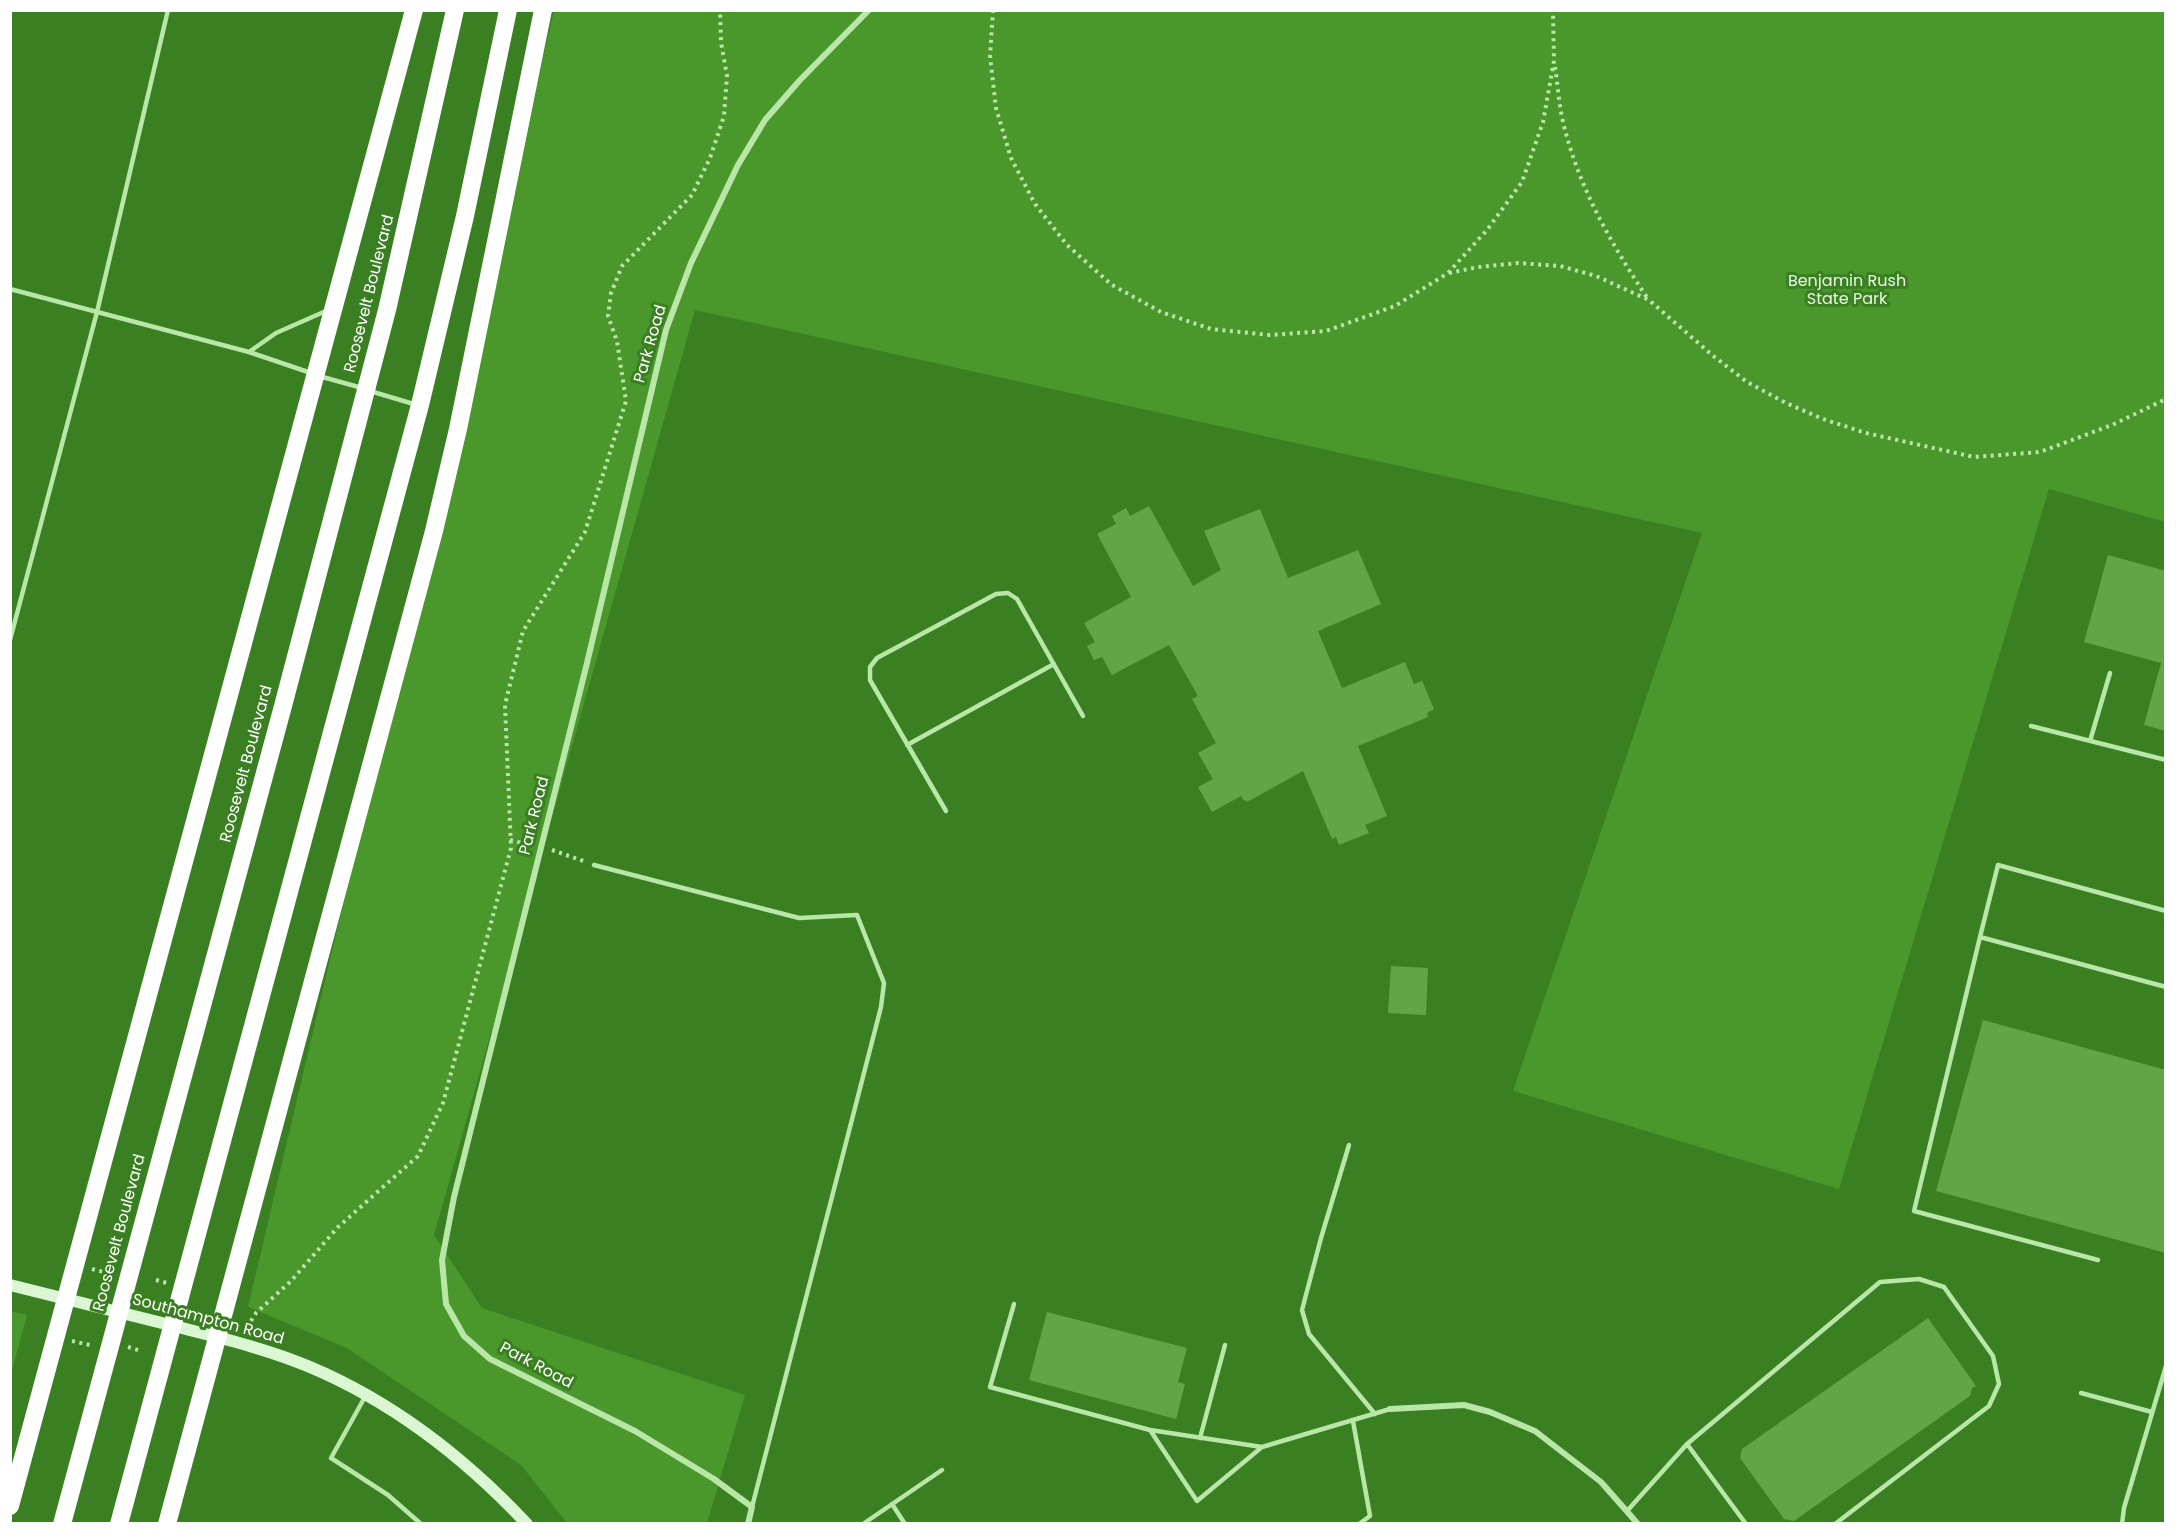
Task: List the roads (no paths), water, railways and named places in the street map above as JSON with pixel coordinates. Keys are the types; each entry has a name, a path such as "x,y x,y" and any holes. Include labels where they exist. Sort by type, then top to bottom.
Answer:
{"highway":[{"name":"Roosevelt Boulevard","path":"10,1506 414,10"},
{"name":"Roosevelt Boulevard","path":"62,1524 366,389 411,209 455,10"},
{"path":"119,1524 420,405 463,228 508,10"},
{"path":"167,1524 434,531 458,429 543,10"}],"street":[{"name":"Park Road","path":"752,1507 714,1479 635,1431 490,1359 464,1336 446,1304 442,1260 454,1197 587,663 666,330 696,253 738,165 765,120 800,80 869,10"},
{"name":"Southampton Road","path":"10,1285 218,1337 282,1356 338,1380 426,1433 453,1453 480,1476 527,1524"},
{"path":"1390,1409 1464,1405 1535,1431 1601,1482 1638,1524"},
{"path":"748,1524 752,1507"}],"lane":[{"path":"10,640 98,312 168,10"},
{"path":"10,289 249,352 316,375 420,405"},
{"path":"249,352 276,333 334,307"},
{"path":"946,811 870,680 870,667 877,658 996,594 1008,593 1017,599 1083,716"},
{"path":"907,745 1053,664"},
{"path":"2090,741 2110,673"},
{"path":"2031,726 2166,760"},
{"path":"594,865 799,918 857,915 884,983 881,1007 752,1507"},
{"path":"2098,1260 1914,1211 1998,865 2166,911"},
{"path":"1980,937 2166,987"},
{"path":"1349,1145 1302,1310 1309,1334 1376,1414"},
{"path":"1627,1511 1687,1444 1880,1282 1919,1279 1944,1287 1993,1356 1999,1384 1989,1406 1835,1524"},
{"path":"1014,1304 990,1387 1150,1430 1262,1448"},
{"path":"1200,1438 1225,1345"},
{"path":"2122,1524 2124,1509 2166,1366"},
{"path":"2081,1393 2152,1412"},
{"path":"366,1395 331,1458 388,1495 421,1524"},
{"path":"1150,1430 1197,1501 1262,1448 1390,1409"},
{"path":"1353,1421 1370,1516 1359,1524"},
{"path":"1687,1444 1746,1524"},
{"path":"863,1524 942,1470"},
{"path":"892,1504 905,1524"}],"park label":[{"name":"Benjamin Rush State Park","path":"1847,291"}]}
